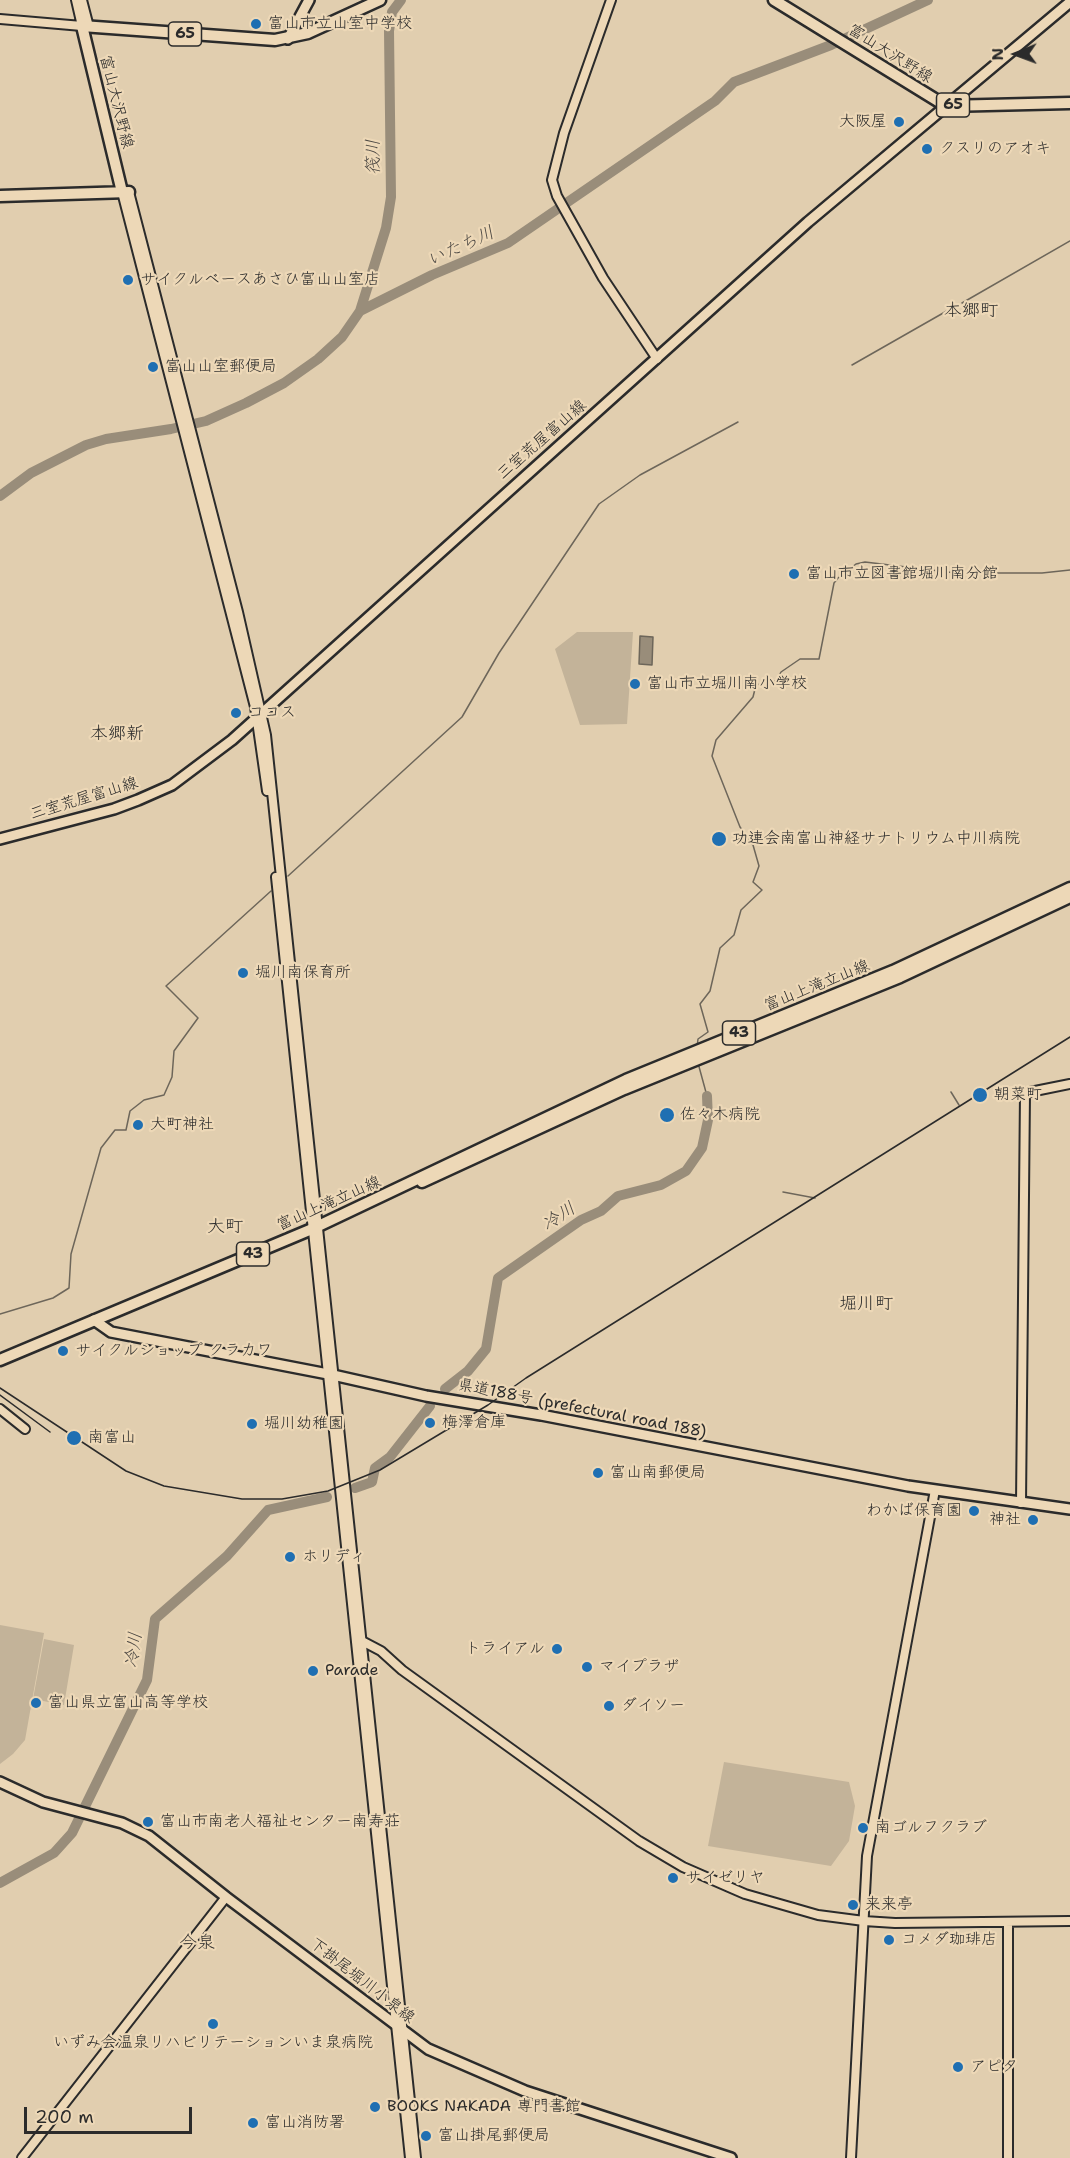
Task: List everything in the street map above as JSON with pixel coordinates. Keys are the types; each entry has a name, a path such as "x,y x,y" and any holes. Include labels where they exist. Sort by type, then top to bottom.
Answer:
{"main road":[{"path":"288,39 309,0"},
{"name":"富山大沢野線","path":"126,192 86,27 288,39 308,33 380,0"},
{"name":"富山大沢野線","path":"774,0 946,106"},
{"name":"三室荒屋富山線","path":"0,839 114,809 172,785 260,715 807,222 1070,2"},
{"name":"65","path":"946,106 1070,103"},
{"path":"0,196 126,192"},
{"name":"富山上滝立山線","path":"94,1320 315,1227 410,1184 495,1140 616,1085 893,971 1070,888"},
{"name":"富山上滝立山線","path":"410,1184 430,1180 624,1089 900,977 1070,897"},
{"name":"県道188号 (prefectural road 188)","path":"94,1320 111,1332 330,1374 426,1396 541,1415 935,1490 1070,1509"},
{"name":"43","path":"0,1360 94,1320"},
{"name":"下掛尾堀川小泉線","path":"0,1782 43,1802 122,1823 149,1836 428,2049 525,2091 730,2158"}],"street":[{"path":"76,0 86,27"},
{"path":"82,0 86,27"},
{"path":"611,0 554,168 552,180 566,214 603,278 657,359"},
{"path":"0,19 86,27"},
{"path":"126,192 260,715 410,2158"},
{"path":"1021,1503 1025,1093 1070,1084"},
{"path":"330,1374 362,1641 397,2027 416,2158"},
{"path":"0,1409 25,1429"},
{"path":"851,2158 867,1856 935,1490"},
{"path":"362,1641 381,1651 402,1670 634,1837 682,1867 745,1894 818,1915 864,1921 1070,1921"},
{"path":"22,2158 226,1897"},
{"path":"1008,1922 1008,2158"}],"shaded area":[{"path":"577,632 633,632 627,724 580,725 555,649"},
{"path":"640,636 653,637 652,665 639,664"},
{"path":"0,1625 44,1633 25,1740 0,1764"},
{"path":"44,1639 74,1645 64,1705 33,1699"},
{"path":"724,1762 849,1782 855,1806 849,1841 831,1866 708,1846"}],"waterway":[{"name":"筏川","path":"360,311 386,228 391,197 389,31 392,12 401,0"},
{"name":"いたち川","path":"0,496 31,473 86,445 106,439 206,421 284,383 318,359 342,337 360,311 432,275 508,243 715,101 734,82 831,45 928,0"},
{"path":"962,303 1070,241"},
{"path":"852,365 952,308"},
{"path":"288,876 462,717 499,653 599,504 640,475 738,422"},
{"path":"697,1047 698,1039 708,1032 700,1004 710,991 720,948 734,935 741,910 762,890 753,882 759,866 753,845 740,827 712,756 716,740 753,697 756,685 776,681 781,672 800,659 819,659 834,583 856,564 865,562 956,573 1042,573 1070,570"},
{"path":"0,1314 53,1298 69,1288 71,1254 101,1148 115,1130 126,1130 130,1111 144,1100 164,1095 172,1077 174,1051 198,1018 166,986 271,891"},
{"path":"698,1063 707,1096"},
{"path":"951,1092 959,1105"},
{"name":"冷川","path":"445,1389 468,1371 486,1349 498,1278 581,1220 601,1211 618,1196 661,1185 686,1171 702,1148 708,1120 707,1096"},
{"path":"783,1192 815,1198"},
{"name":"冷川","path":"355,1488 372,1482 375,1468 390,1457 430,1406"},
{"name":"冷川","path":"0,1883 54,1853 72,1833 147,1680 155,1619 227,1556 268,1510 327,1497"}],"tram line":[{"path":"0,1395 50,1432"}],"railway":[{"path":"0,1388 126,1471 164,1486 242,1499 282,1499 328,1491 380,1470 488,1405 526,1378 1070,1037"}],"place":[{"name":"富山市立山室中学校","path":"256,24"},
{"name":"大阪屋","path":"899,122"},
{"name":"クスリのアオキ","path":"927,149"},
{"name":"サイクルベースあさひ富山山室店","path":"128,280"},
{"name":"富山山室郵便局","path":"153,367"},
{"name":"富山市立図書館堀川南分館","path":"794,574"},
{"name":"富山市立堀川南小学校","path":"635,684"},
{"name":"ココス","path":"236,713"},
{"name":"功連会南富山神経サナトリウム中川病院","path":"719,839"},
{"name":"堀川南保育所","path":"243,973"},
{"name":"朝菜町","path":"980,1095"},
{"name":"佐々木病院","path":"667,1115"},
{"name":"大町神社","path":"138,1125"},
{"name":"サイクルショップ クラカワ","path":"63,1351"},
{"name":"梅澤倉庫","path":"430,1423"},
{"name":"堀川幼稚園","path":"252,1424"},
{"name":"南富山","path":"74,1438"},
{"name":"富山南郵便局","path":"598,1473"},
{"name":"わかば保育園","path":"974,1511"},
{"name":"神社","path":"1033,1520"},
{"name":"ホリディ","path":"290,1557"},
{"name":"トライアル","path":"557,1649"},
{"name":"マイプラザ","path":"587,1667"},
{"name":"Parade","path":"313,1671"},
{"name":"富山県立富山高等学校","path":"36,1703"},
{"name":"ダイソー","path":"609,1706"},
{"name":"富山市南老人福祉センター南寿荘","path":"148,1822"},
{"name":"南ゴルフクラブ","path":"863,1828"},
{"name":"サイゼリヤ","path":"673,1878"},
{"name":"来来亭","path":"853,1905"},
{"name":"コメダ珈琲店","path":"889,1940"},
{"name":"いずみ会温泉リハビリテーションいま泉病院","path":"213,2024"},
{"name":"アピタ","path":"958,2067"},
{"name":"BOOKS NAKADA 専門書館","path":"375,2107"},
{"name":"富山消防署","path":"253,2123"},
{"name":"富山掛尾郵便局","path":"426,2136"}],"district":[{"name":"本郷町","path":"971,311"},
{"name":"本郷新","path":"117,734"},
{"name":"大町","path":"225,1227"},
{"name":"堀川町","path":"866,1304"},
{"name":"今泉","path":"197,1943"}]}
